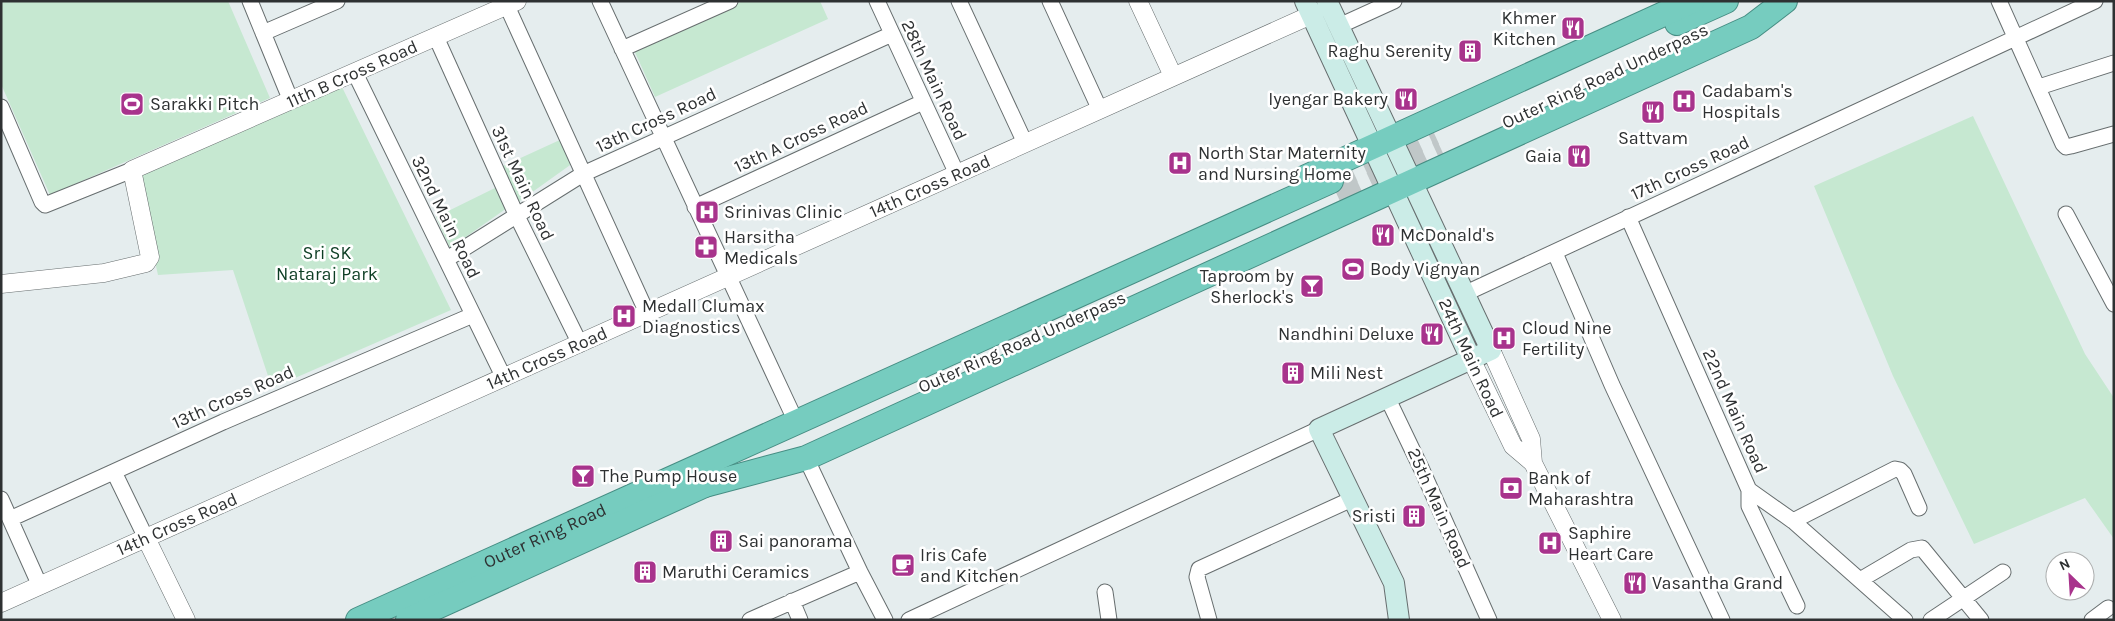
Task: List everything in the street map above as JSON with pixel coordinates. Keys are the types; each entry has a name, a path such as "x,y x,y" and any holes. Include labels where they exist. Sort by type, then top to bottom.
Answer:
{"highway":[{"path":"731,452 790,411 1692,1"},
{"name":"Outer Ring Road Underpass","path":"1726,1 1438,142 1768,1"},
{"path":"705,485 806,458 1751,27 1786,1"},
{"name":"Outer Ring Road Underpass","path":"705,485 1335,190 731,452"},
{"name":"Outer Ring Road","path":"358,620 731,452"},
{"name":"Outer Ring Road","path":"408,620 705,485"}],"main road":[{"name":"24th Main Road","path":"1327,1 1339,26 1382,142 1402,186 1470,359"},
{"name":"24th Main Road","path":"1308,8 1382,142"},
{"name":"24th Main Road","path":"1402,186 1464,294 1491,350"},
{"path":"1399,620 1394,583 1319,429 1491,350"}],"street":[{"path":"250,1 291,101"},
{"path":"263,33 337,1"},
{"path":"600,1 790,411"},
{"path":"622,50 730,1"},
{"name":"28th Main Road","path":"877,1 957,174"},
{"path":"959,1 1025,144"},
{"path":"1050,1 1100,110"},
{"path":"1138,1 1173,76"},
{"path":"1339,26 1394,1"},
{"path":"2000,1 2063,144 2066,147 2114,134"},
{"name":"17th Cross Road","path":"1464,294 2095,1"},
{"path":"512,4 584,174 647,313"},
{"name":"11th B Cross Road","path":"132,170 512,4"},
{"name":"14th Cross Road","path":"1,603 1100,110 1173,76 1308,8"},
{"name":"13th Cross Road","path":"447,259 516,214 584,174 892,34"},
{"name":"31st Main Road","path":"436,37 516,214 580,344"},
{"path":"2039,87 2114,63"},
{"name":"32nd Main Road","path":"355,73 504,378"},
{"name":"13th A Cross Road","path":"695,206 923,102"},
{"path":"1,107 45,205 132,170 150,257 146,263 104,273 1,284"},
{"path":"2066,214 2114,304"},
{"name":"22nd Main Road","path":"1628,217 1749,490 1793,521 1905,620"},
{"path":"1555,253 1612,385 1722,620"},
{"name":"13th Cross Road","path":"10,519 223,422 473,315"},
{"name":"24th Main Road","path":"1491,350 1531,439 1532,462"},
{"name":"24th Main Road","path":"1470,359 1513,446 1532,462 1612,620"},
{"name":"25th Main Road","path":"1387,397 1489,620"},
{"path":"909,620 1319,429"},
{"path":"806,458 860,572 886,620"},
{"path":"1793,521 1895,469 1900,470 1904,474 1920,508"},
{"path":"114,472 186,620"},
{"path":"1749,490 1749,506 1797,606"},
{"path":"1,499 40,586"},
{"path":"1209,620 1197,577 1199,569 1352,499"},
{"path":"1860,580 1911,550 1922,548 1981,620"},
{"path":"750,620 860,572"},
{"path":"1931,620 2002,572"},
{"path":"1106,592 1109,620"},
{"path":"792,602 800,620"},
{"path":"2092,620 2108,608"}],"green space":[{"name":"Sarakki Pitch","path":"1,1 228,1 270,98 50,195 1,84"},
{"path":"743,1 820,1 828,19 655,97 634,50"},
{"name":"Sri SK Nataraj Park","path":"342,87 451,310 272,388 233,270 158,275 136,175"},
{"path":"1973,116 2085,354 2114,398 2114,539 2085,498 1974,544 1893,376 1814,186"},
{"path":"562,139 573,163 517,203 501,167"},
{"path":"497,187 507,208 450,248 436,217"}],"tunnel":[{"path":"1331,181 1434,133"},
{"path":"1339,199 1442,151"}],"place":[{"name":"Khmer Kitchen","path":"1573,28"},
{"name":"Raghu Serenity","path":"1470,51"},
{"name":"Iyengar Bakery","path":"1406,99"},
{"name":"Cadabam's Hospitals","path":"1684,101"},
{"name":"Sarakki Pitch","path":"132,104"},
{"name":"Sattvam","path":"1653,112"},
{"name":"Gaia","path":"1579,156"},
{"name":"North Star Maternity and Nursing Home","path":"1180,163"},
{"name":"Srinivas Clinic","path":"707,212"},
{"name":"McDonald's","path":"1383,235"},
{"name":"Harsitha Medicals","path":"706,247"},
{"name":"Body Vignyan","path":"1353,269"},
{"name":"Taproom by Sherlock's","path":"1312,286"},
{"name":"Medall Clumax Diagnostics","path":"624,316"},
{"name":"Nandhini Deluxe","path":"1432,334"},
{"name":"Cloud Nine Fertility","path":"1504,338"},
{"name":"Mili Nest","path":"1293,373"},
{"name":"The Pump House","path":"583,476"},
{"name":"Bank of Maharashtra","path":"1511,488"},
{"name":"Sristi","path":"1414,516"},
{"name":"Sai panorama","path":"721,541"},
{"name":"Saphire Heart Care","path":"1550,543"},
{"name":"Iris Cafe and Kitchen","path":"903,565"},
{"name":"Maruthi Ceramics","path":"645,572"},
{"name":"Vasantha Grand","path":"1635,583"}]}
